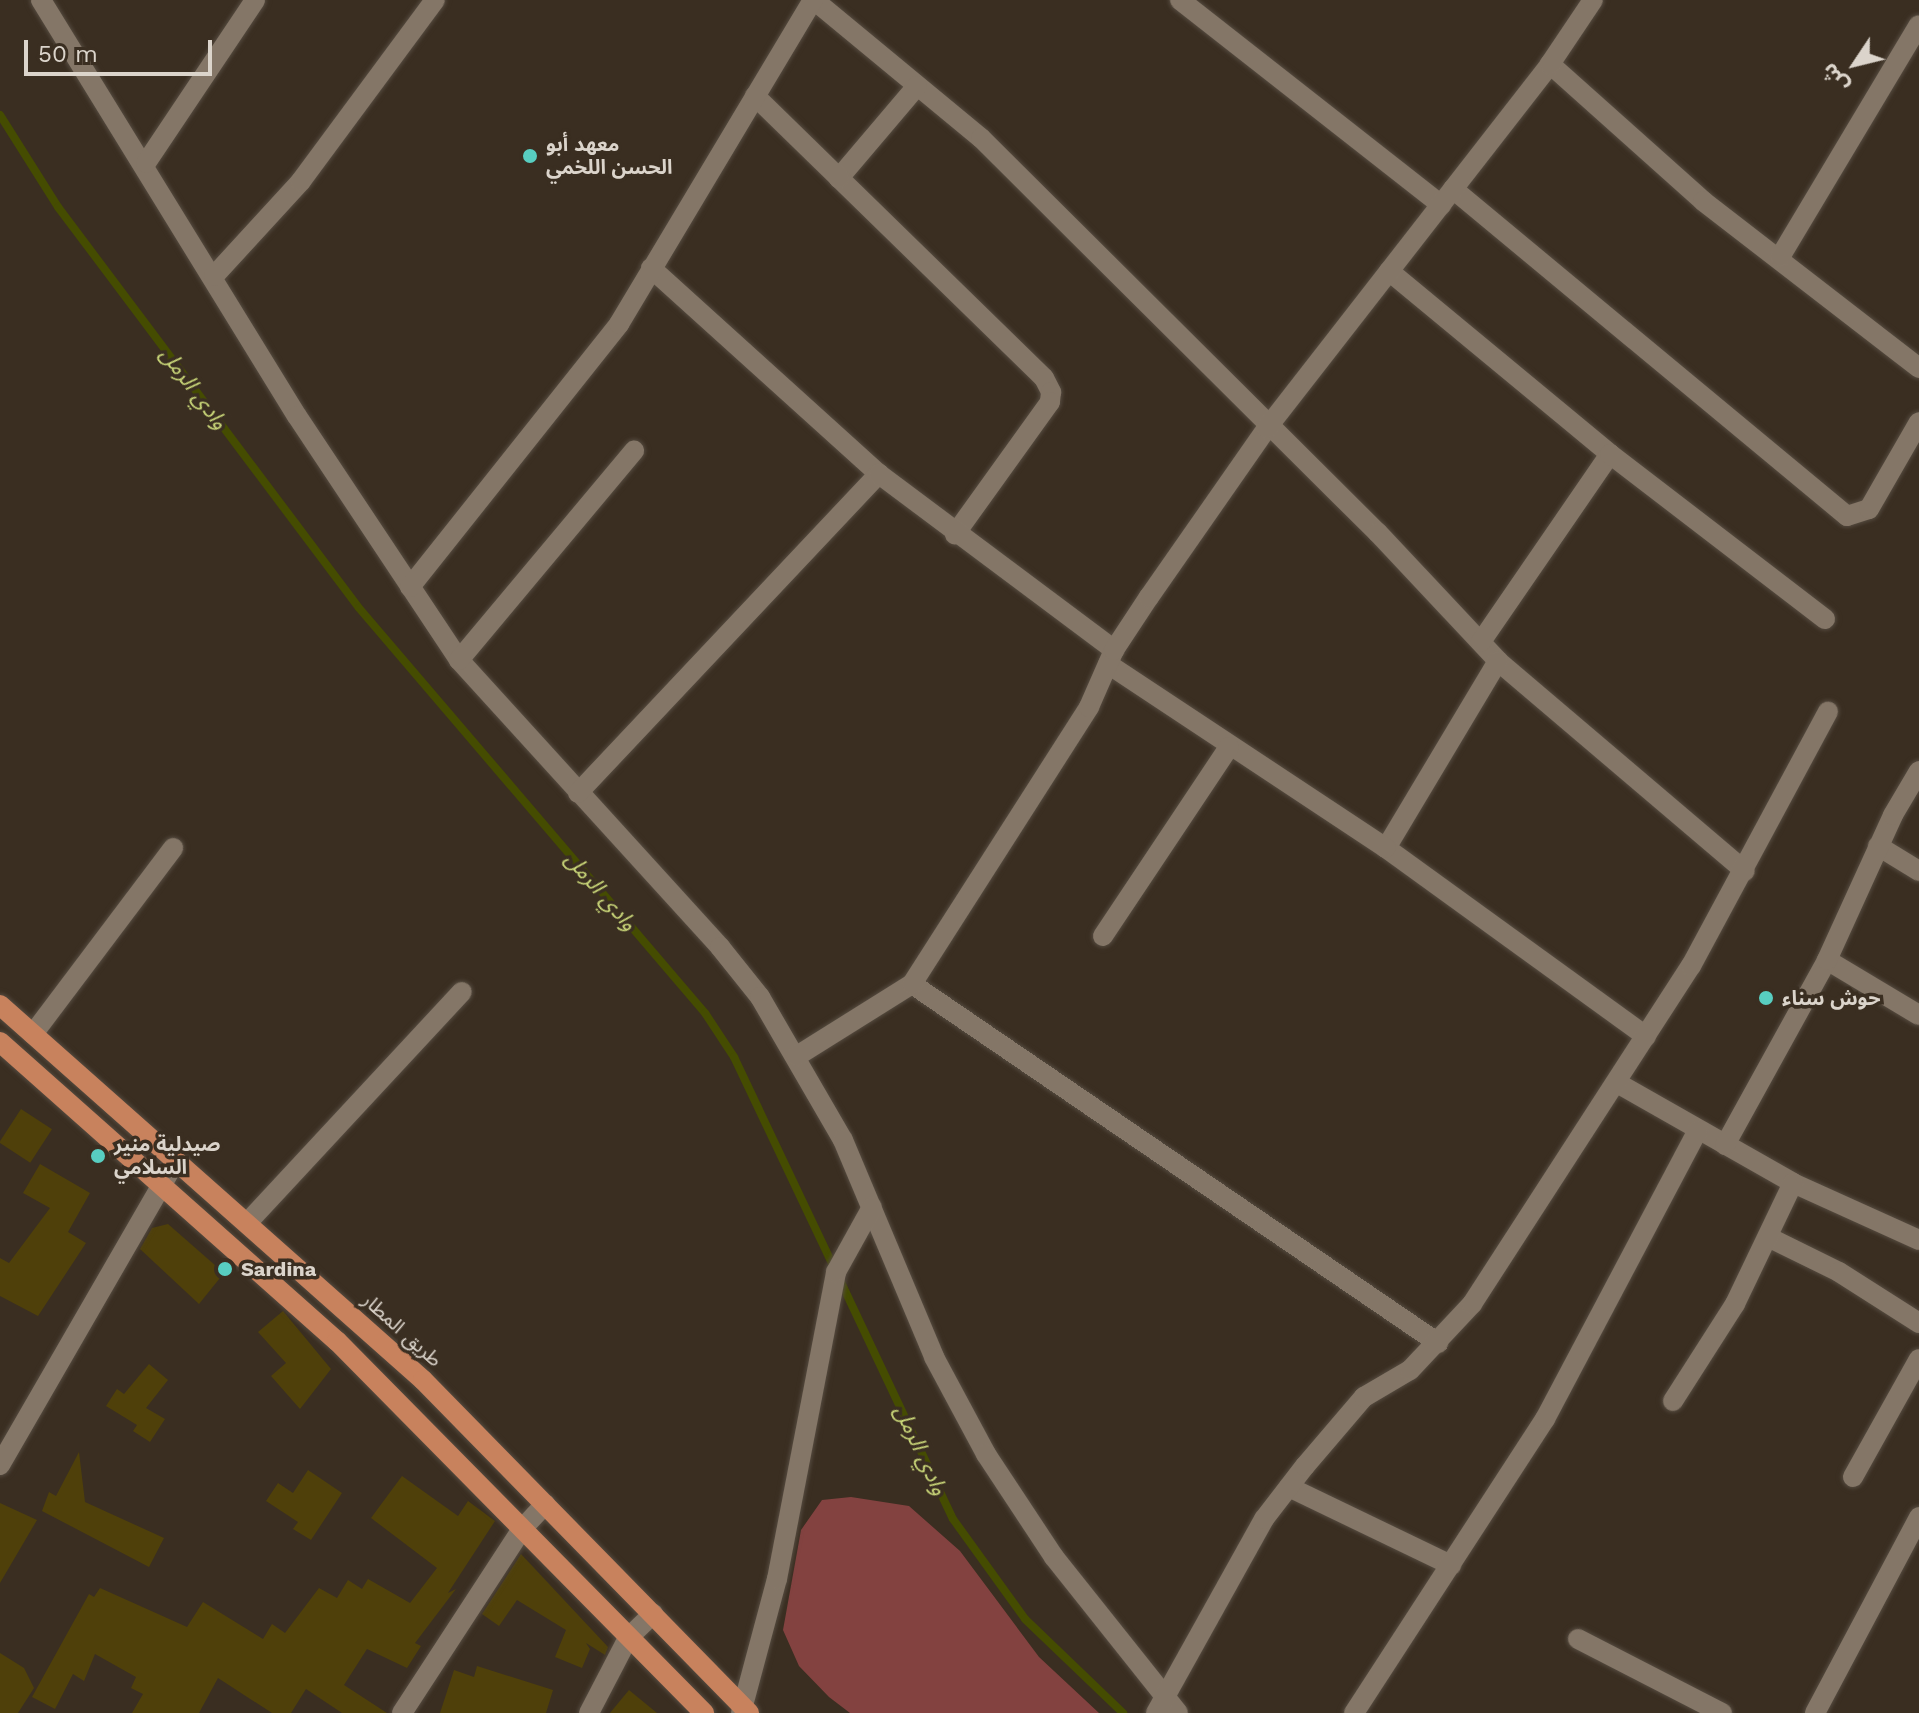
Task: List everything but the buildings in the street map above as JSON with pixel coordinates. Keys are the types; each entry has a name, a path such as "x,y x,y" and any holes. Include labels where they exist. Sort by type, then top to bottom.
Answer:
{"main road":[{"name":"طريق المطار","path":"0,1005 423,1380 745,1711"},
{"path":"0,1042 163,1181 337,1341 704,1713"}],"street":[{"path":"41,0 146,163 297,416 459,660 720,947 797,1056 872,1207 934,1357 986,1454 1054,1557 1160,1705 1178,1713"},
{"path":"146,163 255,0"},
{"path":"214,276 301,181 435,0"},
{"path":"410,587 619,324 814,0 981,138 1267,428 1378,533 1498,661 1745,871"},
{"path":"1180,0 1447,197 1847,516 1869,509 1919,422"},
{"path":"797,1056 912,984 1089,707 1111,657 1267,428 1550,64 1593,0"},
{"path":"1780,257 1919,25"},
{"path":"1550,64 1703,201 1780,257 1844,314 1919,368"},
{"path":"839,178 917,86"},
{"path":"755,96 1044,378 1051,392 1050,402 955,534"},
{"path":"651,268 879,474 1111,657 1229,747 1386,848 1646,1036"},
{"path":"1389,271 1610,454 1825,619"},
{"path":"459,660 634,451"},
{"path":"1481,642 1610,454"},
{"path":"578,793 879,474"},
{"path":"1386,848 1498,661"},
{"path":"1160,1705 1210,1609 1289,1487 1364,1397 1410,1370 1472,1304 1619,1084 1745,871 1828,712"},
{"path":"1103,936 1229,747"},
{"path":"1725,1145 1827,960 1878,846 1919,771"},
{"path":"1878,846 1919,871"},
{"path":"33,1034 173,848"},
{"path":"1827,960 1919,1015"},
{"path":"912,984 1438,1343"},
{"path":"248,1222 462,992"},
{"path":"1619,1084 1793,1183 1919,1240"},
{"path":"1354,1713 1545,1419 1698,1130"},
{"path":"0,1465 176,1160"},
{"path":"1673,1401 1719,1332 1793,1183"},
{"path":"745,1711 777,1579 836,1272 872,1207"},
{"path":"1768,1237 1839,1272 1919,1323"},
{"path":"1853,1477 1919,1359"},
{"path":"1289,1487 1451,1565"},
{"path":"402,1713 522,1529 545,1504"},
{"path":"1815,1713 1919,1517"},
{"path":"589,1713 628,1638 653,1614"},
{"path":"1578,1639 1722,1713"}],"shaded area":[{"path":"851,1497 909,1506 960,1551 1039,1657 1099,1713 850,1713 829,1697 799,1666 783,1630 801,1530 822,1500"}],"waterway":[{"name":"وادي الرمل","path":"0,115 58,207 359,608 705,1013 734,1057 834,1268"},
{"name":"وادي الرمل","path":"840,1280 953,1519 1025,1619 1123,1713"}],"place":[{"name":"معهد أبو الحسن اللخمي","path":"530,156"},
{"name":"حوش سناء","path":"1766,998"},
{"name":"صيدلية منير السلامي","path":"98,1156"},
{"name":"Sardina","path":"225,1269"}]}
